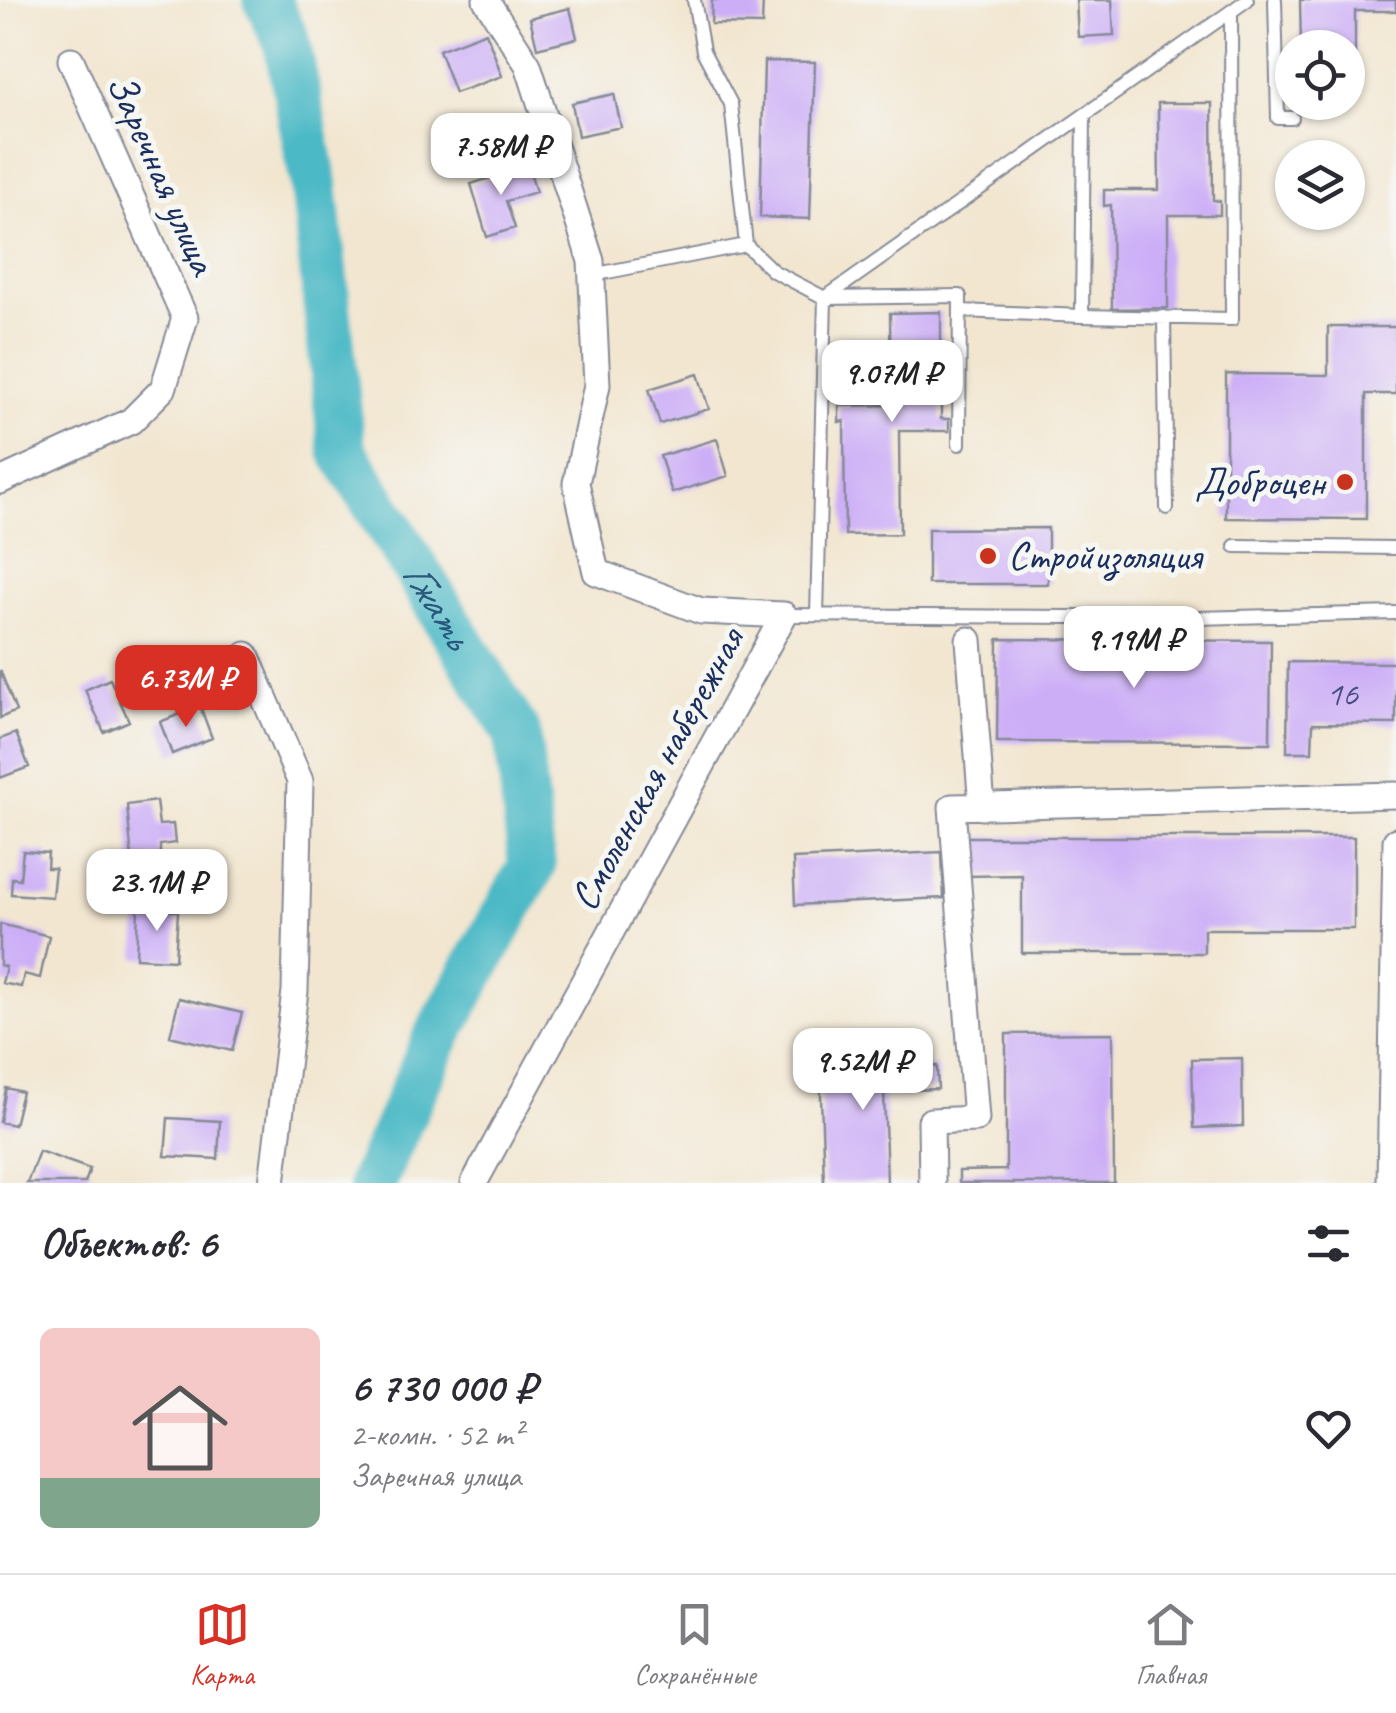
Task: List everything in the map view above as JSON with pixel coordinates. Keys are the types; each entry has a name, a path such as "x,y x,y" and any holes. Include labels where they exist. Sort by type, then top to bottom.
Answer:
{"street":[{"name":"Смоленская набережная","path":"474,1183 784,615 701,611 596,572 576,484 597,385 592,275 528,65 486,0"},
{"name":"Заречная улица","path":"0,480 130,421 162,389 185,318 71,60"},
{"path":"969,628 982,807"},
{"path":"246,655 300,781 294,992 272,1183"},
{"path":"932,1183 931,1122 976,1119 952,807 1396,795"},
{"path":"1390,1183 1396,841"}],"lane":[{"path":"694,0 703,51 730,104 746,245 773,271 824,298 960,296 959,444"},
{"path":"824,298 1247,0"},
{"path":"1275,0 1276,30"},
{"path":"960,311 1232,319 1231,12"},
{"path":"1082,316 1084,115"},
{"path":"592,275 746,245"},
{"path":"818,615 824,298"},
{"path":"1164,317 1167,508"},
{"path":"1235,546 1396,548"},
{"path":"784,615 969,628 1396,612"}],"building":[{"path":"712,0 763,0 762,25 711,24"},
{"path":"1076,0 1112,0 1114,35 1078,37"},
{"path":"1300,0 1396,0 1396,11 1355,11 1355,30 1301,30"},
{"path":"570,8 577,38 537,48 530,18"},
{"path":"486,32 502,76 455,93 439,50"},
{"path":"764,61 815,62 810,219 760,217"},
{"path":"614,94 621,127 578,136 572,103"},
{"path":"1158,103 1212,103 1213,200 1220,201 1220,215 1168,215 1168,308 1112,309 1111,205 1104,206 1104,190 1159,190"},
{"path":"528,166 536,192 506,201 515,228 487,237 471,184"},
{"path":"941,312 941,419 949,419 949,431 899,431 900,534 845,535 844,421 839,422 839,406 891,405 890,313"},
{"path":"1328,327 1396,327 1396,394 1366,394 1366,519 1226,518 1226,374 1328,375"},
{"path":"698,374 709,409 660,424 649,389"},
{"path":"717,439 728,476 672,493 660,456"},
{"name":"Стройизоляция","path":"1048,528 1048,584 928,584 928,529"},
{"path":"998,639 1271,641 1270,743 997,742"},
{"path":"1288,662 1396,663 1396,724 1313,723 1312,752 1287,752"},
{"path":"0,670 16,711 0,718"},
{"path":"110,679 129,721 104,732 85,690"},
{"path":"200,706 212,738 172,754 160,722"},
{"path":"16,733 29,767 0,778 0,739"},
{"path":"156,801 159,825 173,824 175,843 160,845 160,857 132,860 127,805"},
{"path":"966,837 1354,837 1354,929 1204,929 1204,953 1022,953 1022,875 966,876"},
{"path":"23,851 48,853 47,868 55,868 52,897 11,894 12,878 20,879"},
{"path":"942,852 944,898 795,905 793,859"},
{"path":"138,909 178,911 175,960 136,958"},
{"path":"0,924 49,936 40,978 24,974 21,987 2,983 6,967 0,965"},
{"path":"179,998 242,1013 232,1051 170,1036"},
{"path":"1113,1033 1114,1183 959,1183 959,1171 1006,1170 1006,1034"},
{"path":"889,1036 890,1068 937,1066 938,1089 884,1091 887,1183 824,1183 820,1068 866,1066 865,1037"},
{"path":"1242,1058 1243,1126 1194,1128 1192,1059"},
{"path":"6,1088 22,1092 14,1125 0,1122"},
{"path":"168,1118 220,1121 218,1159 165,1156"},
{"path":"39,1151 90,1169 85,1183 27,1183"}],"waterway":[{"name":"Гжать","path":"267,0 287,42 314,184 342,450 517,733 532,866 437,1037 372,1183"}],"place":[{"name":"Доброцен","path":"1345,482"},
{"name":"Стройизоляция","path":"988,556"}]}
